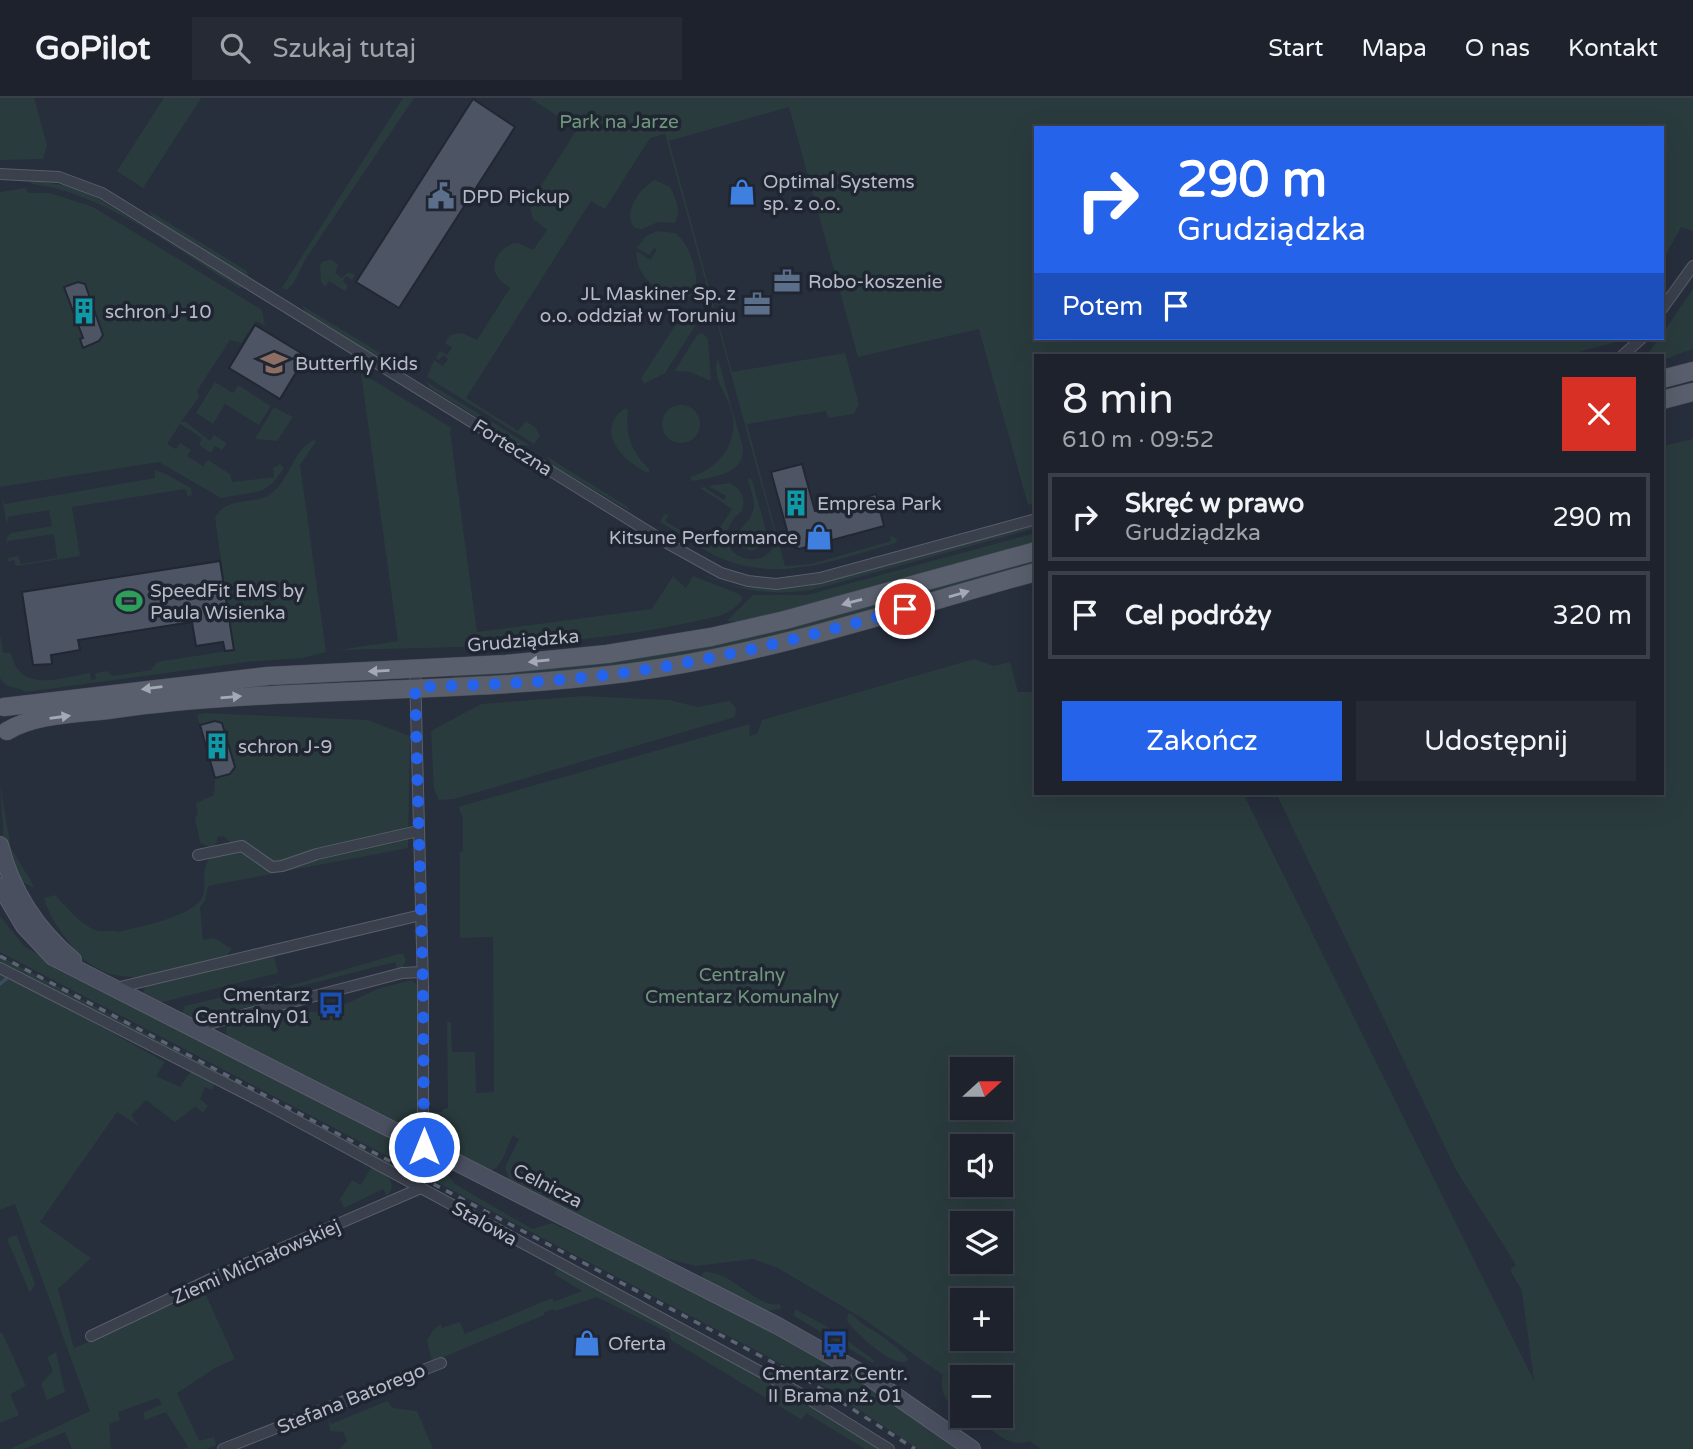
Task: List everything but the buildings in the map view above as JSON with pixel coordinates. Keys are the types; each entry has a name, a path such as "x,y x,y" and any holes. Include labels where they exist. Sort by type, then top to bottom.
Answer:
{"main road":[{"path":"1664,378 1693,371"},
{"path":"1664,399 1693,392"},
{"name":"Grudziądzka","path":"4,737 28,721 152,704 415,678 711,637 785,620 1034,552"},
{"name":"Grudziądzka","path":"2,704 268,676 594,676 711,659 1034,573"},
{"path":"2,704 7,714 4,737"}],"street":[{"name":"Forteczna","path":"0,176 21,174 58,177 102,193 667,543 720,573 761,583 806,581 1034,520"},
{"path":"1664,306 1693,266"},
{"path":"1624,354 1640,340"},
{"path":"415,678 420,811 418,831 424,1147"},
{"path":"198,855 242,846 272,867 282,866 317,854 418,831"},
{"name":"Celnicza","path":"0,845 15,890 34,920 94,978"},
{"name":"Celnicza","path":"0,886 24,926 44,950 63,963 830,1353 917,1409 972,1449"},
{"path":"116,988 421,915"},
{"name":"Stalowa","path":"0,968 421,1188 796,1391 889,1449"},
{"path":"193,1028 402,973 422,972"},
{"name":"Ziemi Michałowskiej","path":"91,1336 213,1278 421,1188"},
{"name":"Stefana Batorego","path":"223,1449 441,1363"}],"green space":[{"path":"0,98 34,98 47,145 43,159 0,160"},
{"path":"164,98 201,98 143,188 117,171"},
{"path":"403,98 414,98 305,260 293,284 286,290 282,288 283,286"},
{"name":"Park na Jarze","path":"530,98 1693,98 1693,231 1681,227 1664,258 1664,126 1034,126 1034,340 1617,340 1572,354 1034,354 1034,504 1028,505 979,329 858,357 789,107 669,141 732,372 845,353 859,404 854,414 828,418 826,411 747,424 785,566 811,564 891,541 890,535 897,539 896,543 811,566 768,569 725,560 660,522 664,515 669,514 665,521 694,539 699,532 702,534 699,541 703,544 708,538 712,540 732,509 700,488 704,487 724,500 726,496 708,486 730,483 738,488 744,502 742,511 733,519 727,531 731,550 745,558 760,558 771,550 774,543 775,534 665,134 650,138 605,209 591,201 466,398 518,431 526,421 536,428 540,436 534,444 427,377 434,360 443,366 448,359 443,355 439,360 436,357 440,351 447,355 452,348 445,343 450,335 462,333 477,340 510,288 497,276 494,265 498,254 507,246 518,243 533,250 547,230 533,219 530,207 534,198 542,203 547,195 539,189 577,129"},
{"path":"29,180 70,186 92,195 243,287 239,288 113,211 86,198 32,184"},
{"path":"655,180 670,187 677,205 677,219 674,223 658,222 642,229 635,228 631,222 631,209 638,195"},
{"path":"26,188 28,193 50,193 93,207 262,310 265,326 256,321 241,343 230,340 197,391 199,397 181,422 186,422 210,441 214,435 227,443 222,450 215,446 211,453 199,445 202,438 180,424 167,444 176,449 180,443 191,450 187,456 203,466 208,460 230,474 232,482 274,477 273,468 280,464 284,468 273,483 261,491 221,498 159,462 0,487 0,192"},
{"path":"148,210 247,271 248,277 153,218"},
{"path":"657,231 675,233 689,252 695,269 696,285 695,292 687,298 678,298 660,291 645,277 640,268 637,251 650,260 657,250 654,248 649,255 637,248 645,237"},
{"path":"332,260 338,265 335,273 342,278 348,272 355,275 352,280 346,276 343,281 348,286 345,291 329,281 325,287 321,282 320,265 324,261"},
{"path":"1693,289 1693,349 1664,360 1664,354 1648,354 1658,340 1664,340 1664,332"},
{"path":"301,305 405,368 394,368 307,313"},
{"path":"683,321 694,321 695,326 665,373 644,384 641,378 675,326"},
{"path":"703,333 708,339 711,381 690,372 675,371 697,335"},
{"path":"718,359 743,448 742,457 733,469 726,473 692,481 690,477 710,467 726,452 733,432 731,409 716,372"},
{"path":"361,373 452,428 450,432 477,632 652,609 673,576 686,588 693,576 743,598 732,609 719,616 625,634 530,644 338,650 398,641"},
{"path":"425,381 531,446 521,445 430,388"},
{"path":"215,382 233,393 238,385 271,406 259,425 225,404 213,424 196,413"},
{"path":"681,405 694,411 700,424 694,437 681,443 668,437 662,424 668,411"},
{"path":"274,407 293,417 277,441 255,439"},
{"path":"625,408 628,410 631,443 650,470 648,473 622,454 612,436 616,417"},
{"name":"Centralny Cmentarz Komunalny","path":"1693,439 1693,1449 1041,1449 1030,1441 1022,1443 1007,1440 990,1428 1013,1428 1013,1365 950,1365 950,1403 943,1393 943,1375 865,1320 778,1268 753,1259 696,1266 657,1256 510,1183 505,1167 519,1139 513,1135 500,1163 487,1171 433,1141 431,1112 442,1112 448,1108 447,1022 451,1022 452,1052 475,1052 476,1093 494,1092 493,937 460,938 460,852 463,851 463,818 458,807 750,724 749,736 757,734 762,720 974,659 994,666 1010,662 1018,692 1034,692 1034,795 1244,795 1534,1381 1522,1291 1510,1270 1516,1265 1456,1170 1277,795 1664,795 1664,446"},
{"path":"316,441 300,465 326,652 302,658 247,662 26,692 3,682 0,678 0,634 3,653 11,653 16,666 23,674 42,680 90,673 91,680 96,679 95,673 108,671 113,676 151,670 157,662 234,650 215,518 219,511 232,504 269,495 282,482 301,451"},
{"path":"546,456 628,507 630,511 552,465"},
{"path":"155,470 191,488 192,494 188,497 185,489 72,507 80,556 16,566 14,560 7,562 9,558 18,556 21,564 57,558 54,534 8,541 6,548 7,537 11,533 52,526 49,510 8,517 7,525 2,498 5,504 155,478"},
{"path":"748,478 752,480 767,534 762,546 752,551 743,548 737,540 739,531 754,506"},
{"path":"1034,525 1034,529 812,590 754,590 741,588 727,584 699,573 731,585 750,588 804,587"},
{"path":"1034,534 1034,547 751,622 727,621 753,595 807,595"},
{"path":"1034,558 1034,568 752,643 679,657 616,665 456,679 453,676 524,671"},
{"path":"583,696 669,700 698,707 730,701 736,708 735,717 454,799 439,800 434,789 431,731 481,704"},
{"path":"204,713 368,720 410,736 408,848 208,886 205,901 200,907 203,940 214,938 232,949 226,957 143,976 105,972 87,962 71,945 55,923 44,898 55,895 79,919 95,930 118,932 139,927 190,909 203,896 205,868 209,859 241,851 223,836 217,837 212,848 200,843 195,818 198,814 196,803 214,795 215,781 197,715"},
{"path":"0,785 11,848 35,888 20,881 4,843"},
{"path":"0,916 24,946 44,958 435,1160 455,1184 532,1229 552,1223 657,1272 760,1325 861,1383 956,1449 918,1449 820,1384 0,952"},
{"path":"403,954 406,960 403,967 397,969 395,962 282,991 283,998 196,1020 182,1014 185,1006 280,983 282,988"},
{"path":"0,956 409,1173 407,1177 0,963"},
{"path":"274,956 278,973 157,1003 143,994 145,987"},
{"path":"0,971 165,1062 156,1076 180,1087 191,1071 216,1080 212,1090 205,1087 200,1099 208,1106 203,1113 196,1106 175,1122 146,1100 131,1115 139,1126 117,1112 40,1222 91,1258 58,1289 74,1348 120,1329 132,1319 205,1293 235,1359 215,1368 177,1393 199,1441 214,1437 216,1445 206,1449 184,1449 188,1447 166,1412 145,1420 143,1413 162,1404 158,1398 118,1412 120,1420 109,1424 111,1449 72,1449 65,1432 24,1449 10,1449 90,1411 15,1204 0,1210"},
{"path":"412,980 418,986 420,1127 411,1132 227,1039 226,1027 229,1025 283,1010 315,1012 348,1003 377,989"},
{"path":"372,1166 389,1178 391,1191 387,1196 383,1189 344,1208 340,1199 352,1180 361,1185"},
{"path":"17,1236 35,1284 30,1293 7,1239"},
{"path":"558,1267 826,1412 879,1449 865,1449 806,1413 802,1420 671,1340 669,1333 597,1297 555,1311 553,1309 432,1362 427,1341 433,1330 441,1324 442,1328 460,1322 465,1334 552,1298 554,1302 582,1291 554,1274"},
{"path":"704,1272 725,1277 763,1301 780,1304 781,1309 765,1311 700,1278"},
{"path":"795,1309 833,1330 875,1361 873,1363 794,1316"},
{"path":"848,1313 896,1347 908,1359 906,1362 891,1359 866,1340 847,1321"},
{"path":"2,1332 26,1386 10,1394 19,1415 0,1423 0,1333"},
{"path":"56,1352 65,1392 47,1400 41,1384 53,1371 47,1357"},
{"path":"387,1401 393,1408 417,1411 433,1449 340,1449 347,1441 343,1432 330,1431 328,1417 331,1424"}],"waterway":[{"path":"0,984 6,979"}],"railway":[{"path":"0,956 810,1382 915,1449"}],"place":[{"name":"Optimal Systems sp. z o.o.","path":"742,192"},
{"name":"DPD Pickup","path":"441,196"},
{"name":"Robo-koszenie","path":"787,281"},
{"name":"JL Maskiner Sp. z o.o. oddział w Toruniu","path":"757,304"},
{"name":"schron J-10","path":"84,311"},
{"name":"Butterfly Kids","path":"274,363"},
{"name":"Empresa Park","path":"796,503"},
{"name":"Kitsune Performance","path":"819,537"},
{"name":"SpeedFit EMS by Paula Wisienka","path":"129,601"},
{"name":"schron J-9","path":"217,746"},
{"name":"Cmentarz Centralny 01","path":"331,1005"},
{"name":"Oferta","path":"587,1343"},
{"name":"Cmentarz Centr. II Brama nż. 01","path":"835,1344"}],"route":[{"path":"424,1147 418,831 420,811 415,687 594,676 711,659 905,609"}]}
